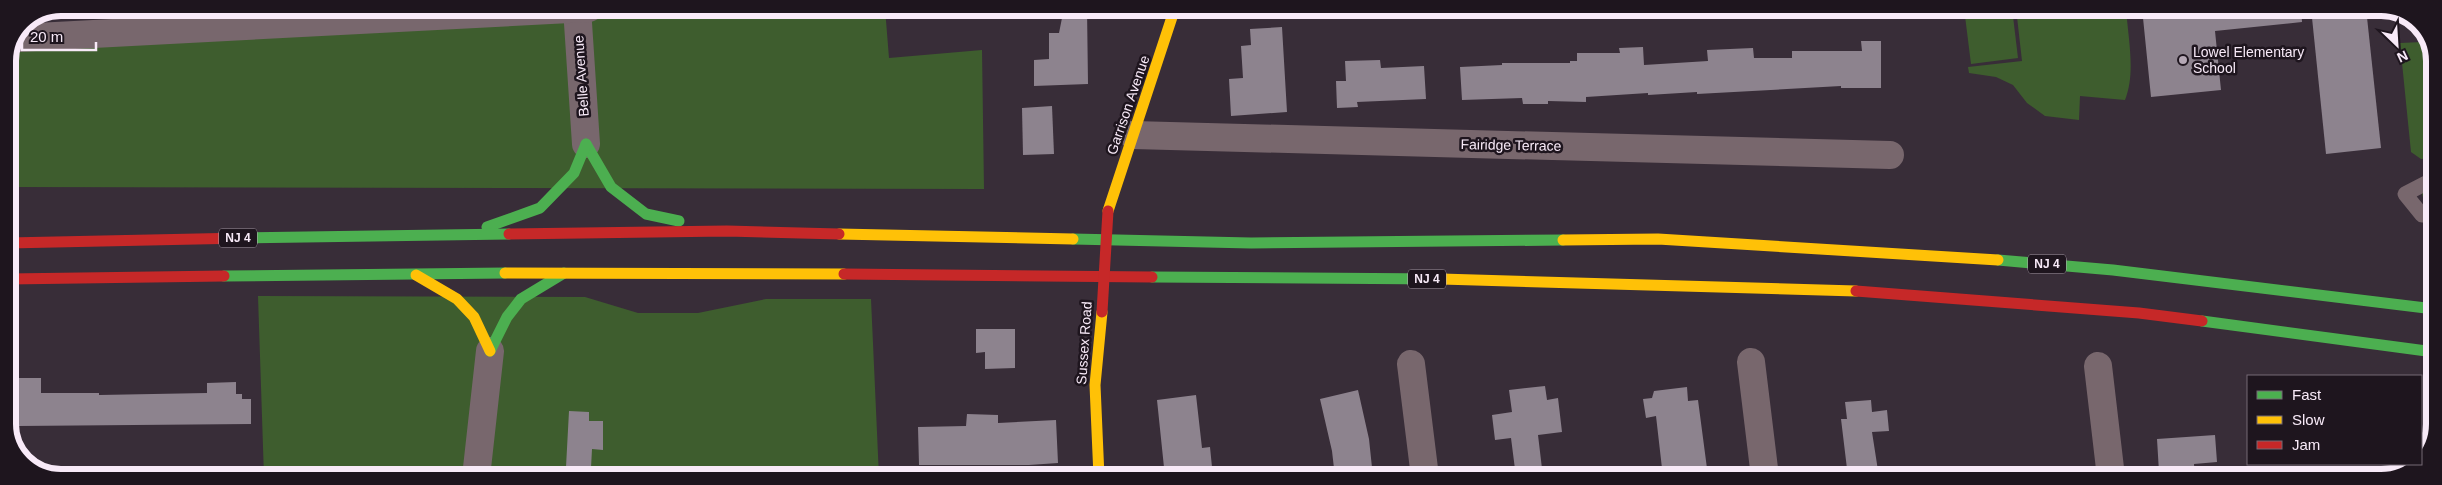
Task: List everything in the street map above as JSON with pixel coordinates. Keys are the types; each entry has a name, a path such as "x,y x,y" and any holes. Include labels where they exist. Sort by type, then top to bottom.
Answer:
{"main road":[{"name":"Garrison Avenue","path":"1108,211 1172,16"},
{"path":"586,144 611,187 646,214 727,232"},
{"path":"468,234 540,208 574,174 586,144"},
{"name":"Sussex Road","path":"1099,469 1095,384 1102,312 1108,211"},
{"name":"NJ 4","path":"16,243 468,234 727,232 1252,243 1658,239 1961,257 2113,270 2426,308"},
{"path":"490,351 507,317 521,298 565,272"},
{"name":"NJ 4","path":"16,278 565,272 1460,280 1835,289 2139,314 2426,351"},
{"path":"416,274 457,299 474,317 490,351"}],"street":[{"path":"23,37 291,16"},
{"name":"Belle Avenue","path":"581,16 586,144"},
{"name":"Fairidge Terrace","path":"1133,136 1890,155"},
{"path":"477,469 490,351"},
{"path":"1751,362 1764,469"},
{"path":"1411,364 1424,469"},
{"path":"2098,366 2110,469"}],"lane":[{"path":"2426,183 2404,194 2422,215 2426,215"}],"green space":[{"path":"436,16 886,16 889,58 982,50 984,189 16,187 16,62 17,53 23,38"},
{"path":"1965,16 2013,16 2018,58 1971,64"},
{"path":"2017,16 2127,16 2131,67 2125,100 2080,96 2079,120 2045,116 2027,103 2013,85 1996,77 1969,73 1968,67 2022,61"},
{"path":"2421,42 2425,53 2426,159 2421,159 2411,152 2400,43"},
{"path":"2426,190 2426,202 2423,198 2422,193"},
{"path":"258,296 585,297 638,313 698,313 766,299 871,299 879,469 264,469"}],"building":[{"path":"1062,16 1087,16 1088,84 1034,86 1034,60 1049,59 1049,33 1059,33"},
{"path":"2143,16 2302,16 2302,22 2215,31 2221,90 2151,97"},
{"path":"2312,16 2367,16 2381,148 2326,154"},
{"path":"1282,27 1287,112 1231,116 1229,79 1243,78 1241,46 1251,45 1250,29"},
{"path":"1861,41 1881,41 1881,88 1841,88 1841,86 1697,94 1697,92 1648,95 1648,93 1586,97 1586,102 1548,101 1548,104 1523,104 1522,98 1462,100 1460,67 1502,65 1502,63 1570,63 1570,61 1577,61 1577,53 1620,53 1619,48 1643,47 1644,65 1708,61 1707,50 1753,48 1754,58 1792,58 1792,51 1862,51"},
{"path":"1380,60 1381,68 1424,66 1426,99 1357,102 1358,107 1337,108 1336,81 1346,81 1345,61"},
{"path":"1052,106 1054,154 1023,155 1022,108"},
{"path":"976,329 1015,329 1015,368 985,369 985,352 976,353"},
{"path":"18,378 41,378 41,393 99,393 99,395 207,393 207,383 236,382 236,394 242,394 242,399 251,399 251,424 18,426"},
{"path":"1545,386 1547,400 1558,398 1562,432 1538,435 1542,469 1515,469 1511,438 1495,440 1492,415 1512,412 1509,390"},
{"path":"1687,387 1688,401 1698,400 1707,469 1662,469 1656,416 1646,418 1643,399 1652,398 1654,391"},
{"path":"1358,390 1369,439 1372,469 1334,469 1332,451 1320,399"},
{"path":"1196,395 1202,448 1210,447 1212,469 1164,469 1157,400"},
{"path":"1871,400 1872,412 1887,410 1889,431 1872,432 1878,469 1847,469 1841,419 1847,419 1845,402"},
{"path":"569,411 589,412 589,421 603,421 603,450 592,449 591,468 566,467"},
{"path":"967,414 998,415 998,423 1056,420 1058,463 1029,465 919,465 918,427 966,426"},
{"path":"2215,435 2217,462 2194,464 2194,469 2159,469 2157,439"}],"traffic: fast":[{"path":"586,144 611,187 646,214 679,221"},
{"path":"487,227 540,208 574,173 586,144"},
{"path":"244,238 509,234"},
{"path":"1073,239 1251,243 1563,240"},
{"path":"1998,260 2113,270 2426,308"},
{"path":"224,276 505,273"},
{"path":"490,351 507,317 521,299 564,273"},
{"path":"1152,277 1441,279"},
{"path":"2202,321 2426,351"}],"traffic: slow":[{"path":"1108,211 1172,16"},
{"path":"839,234 1073,239"},
{"path":"1563,240 1658,239 1998,260"},
{"path":"505,273 844,274"},
{"path":"416,275 457,299 474,317 490,351"},
{"path":"1441,279 1856,291"},
{"path":"1099,469 1095,385 1102,312"}],"traffic: jam":[{"path":"1102,312 1108,211"},
{"path":"509,234 727,231 839,234"},
{"path":"16,243 244,238"},
{"path":"844,274 1152,277"},
{"path":"16,279 224,276"},
{"path":"1856,291 2139,313 2202,321"}],"place":[{"name":"Lowel Elementary School","path":"2183,60"}]}
